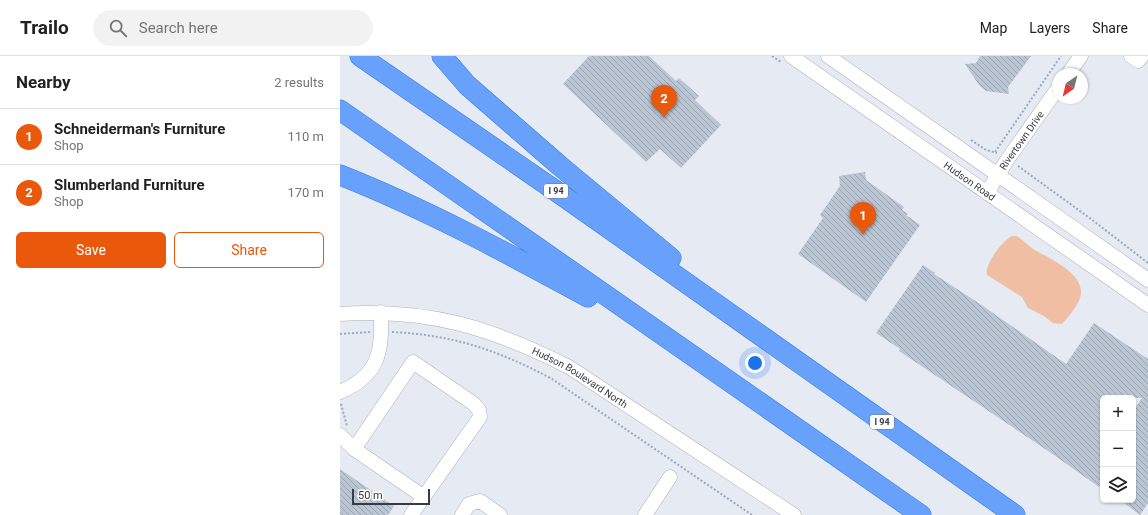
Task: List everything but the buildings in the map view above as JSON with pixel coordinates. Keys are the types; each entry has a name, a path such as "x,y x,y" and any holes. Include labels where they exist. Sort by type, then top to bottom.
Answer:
{"highway":[{"name":"I 94","path":"360,56 556,191 1014,515"},
{"path":"442,56 467,85 560,166 693,276 749,329"},
{"path":"340,110 921,515"},
{"path":"340,175 393,198 494,247 669,340"}],"street":[{"name":"Hudson Road","path":"791,56 1148,305"},
{"name":"Hudson Road","path":"828,56 1148,280"},
{"path":"1072,68 1081,56"},
{"path":"1131,56 1138,61 1142,56"},
{"path":"869,111 881,94"},
{"name":"Rivertown Drive","path":"987,194 1052,97"},
{"path":"340,392 350,388 364,378 372,369 378,356 382,341 381,312"},
{"name":"Hudson Boulevard North","path":"340,314 381,312 415,315 470,326 504,337 535,350 570,367 794,515"},
{"path":"354,449 413,362 474,404 480,410 480,416 412,515"},
{"path":"340,435 354,449 424,497"},
{"path":"645,515 670,477"},
{"path":"462,515 469,504 480,501 500,515"}],"path":[{"path":"995,152 1061,56"},
{"path":"1024,170 1148,263"},
{"path":"340,334 381,332 444,337 519,361 552,379 752,515"}],"shaded area":[{"path":"1012,236 1017,236 1035,250 1061,265 1078,281 1081,294 1080,298 1062,324 1053,323 1044,316 1028,308 1022,297 987,275 988,265 991,260 1003,243"}],"place":[{"name":"Slumberland Furniture","path":"664,118"},
{"name":"Schneiderman's Furniture","path":"863,235"}]}
